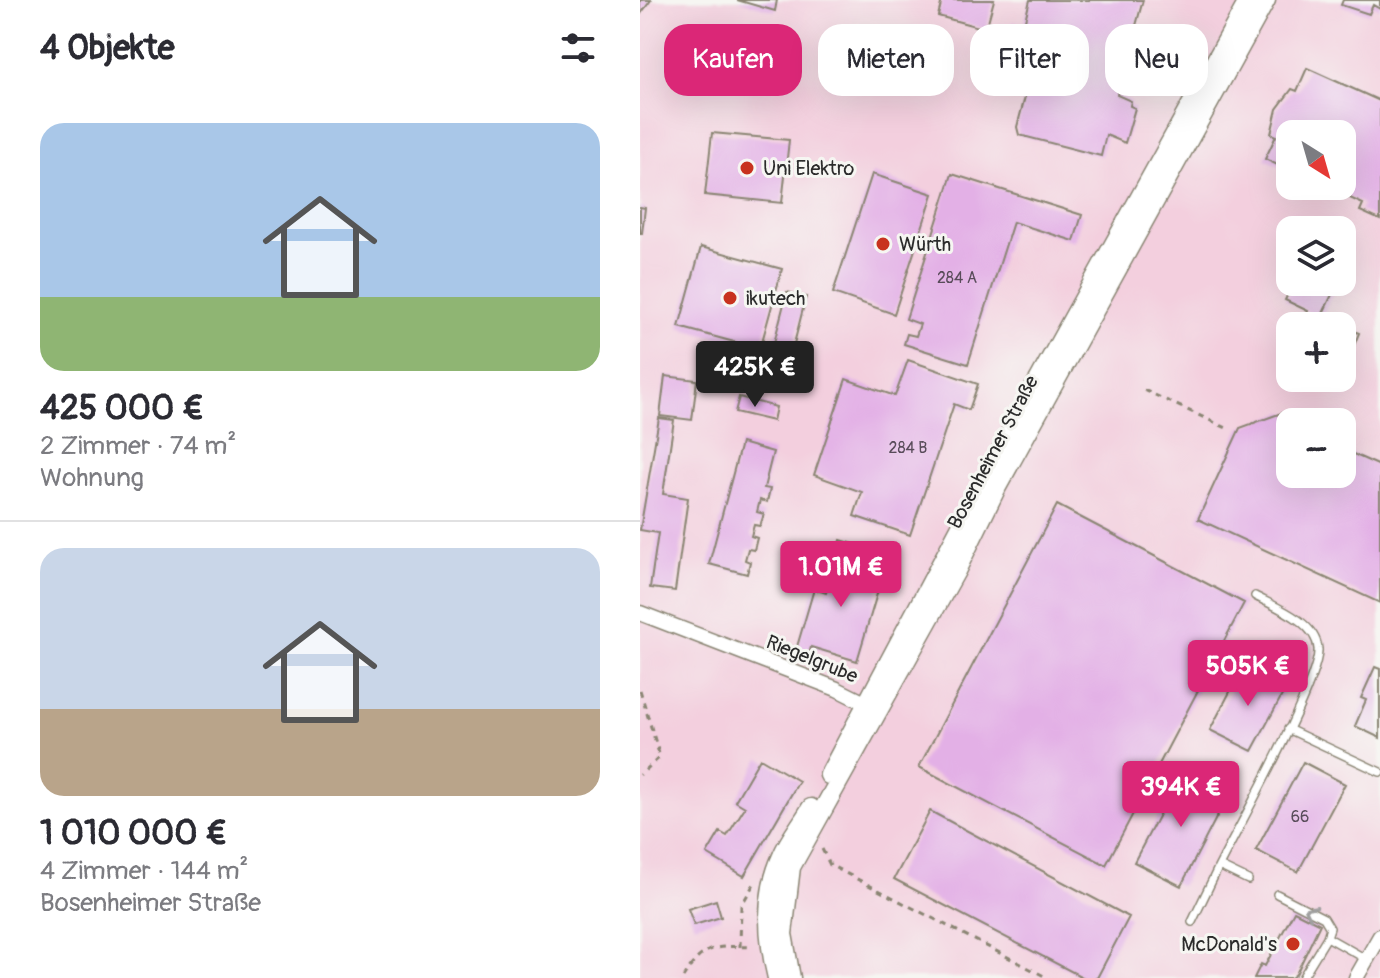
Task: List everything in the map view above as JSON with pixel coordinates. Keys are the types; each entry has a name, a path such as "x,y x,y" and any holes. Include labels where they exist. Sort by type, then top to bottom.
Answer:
{"street":[{"name":"Bosenheimer Straße","path":"791,978 783,934 791,867 1032,392 1249,0"},
{"name":"Bosenheimer Straße","path":"777,978 768,912 782,854 873,707 1266,0"},
{"name":"Riegelgrube","path":"640,613 873,707"},
{"path":"1356,978 1380,936"}],"lane":[{"path":"1192,922 1288,729 1316,664 1319,648 1309,628 1255,596"},
{"path":"1288,729 1380,772"},
{"path":"1219,866 1248,880"},
{"path":"1277,894 1324,918 1330,928 1302,978"},
{"path":"1327,937 1367,959"}],"path":[{"path":"1144,390 1229,429"},
{"path":"640,690 660,757 640,775"},
{"path":"824,841 824,858 830,865 1048,978"},
{"path":"683,978 694,961 708,949 771,948"}],"shaded area":[{"path":"640,0 1380,0 1380,978 640,978"}],"building":[{"path":"640,0 651,0 640,15"},
{"path":"737,0 777,0 775,11"},
{"path":"942,0 994,0 987,24 970,25 938,16"},
{"path":"1030,0 1143,0 1136,24 1105,24 1105,96 1119,96 1131,101 1130,106 1135,108 1125,143 1106,135 1101,156 1019,135 1017,127 1025,96 1089,96 1089,24 1024,24"},
{"path":"1343,0 1380,0 1380,9 1373,5 1369,14 1341,5"},
{"path":"1307,68 1380,101 1380,220 1360,211 1363,204 1354,200 1356,120 1276,120 1276,136 1271,134 1277,109 1292,89 1297,91"},
{"name":"Uni Elektro","path":"712,133 789,140 782,203 705,195"},
{"path":"1276,136 1276,164 1265,159"},
{"name":"Würth","path":"872,174 933,194 894,314 833,293"},
{"path":"952,174 1082,215 1074,241 1013,222 968,364 904,344 907,334 916,336 920,324 906,319"},
{"path":"640,207 645,208 642,233 640,233"},
{"name":"ikutech","path":"701,247 782,269 760,349 679,327"},
{"path":"787,292 806,297 785,379 766,374"},
{"path":"1287,296 1331,296 1324,312 1308,312 1285,300"},
{"path":"908,360 978,384 969,410 954,404 910,535 854,516 862,492 814,475 846,379 895,396"},
{"path":"665,376 697,380 692,420 660,416"},
{"path":"739,397 776,407 773,421 735,412"},
{"path":"1276,415 1276,488 1356,488 1356,455 1380,466 1380,603 1198,519 1240,428"},
{"path":"659,418 674,420 663,494 688,498 675,591 650,588 658,533 640,530"},
{"path":"741,443 773,452 764,488 770,489 767,502 760,500 757,512 764,514 760,526 754,525 751,536 757,538 754,550 748,549 745,560 750,562 747,574 709,564"},
{"path":"1057,505 1244,603 1106,865 919,767"},
{"path":"841,540 857,545 850,568 882,577 857,661 811,647 809,654 796,650 814,589 826,593"},
{"path":"1244,665 1286,688 1252,751 1210,730"},
{"path":"1375,667 1380,669 1380,738 1355,726 1366,700 1361,698"},
{"path":"760,758 799,781 744,876 707,854 720,832 727,836 745,807 735,801"},
{"path":"1303,762 1345,784 1298,872 1256,850"},
{"path":"1182,771 1228,795 1181,886 1134,862"},
{"path":"930,811 1129,917 1097,978 1084,978 894,879"},
{"path":"716,900 721,917 694,925 688,909"},
{"name":"McDonald's","path":"1294,911 1320,924 1296,974 1291,978 1254,978 1261,964 1265,966"}],"place":[{"name":"Uni Elektro","path":"747,168"},
{"name":"Würth","path":"883,244"},
{"name":"ikutech","path":"730,298"},
{"name":"McDonald's","path":"1293,944"}]}
